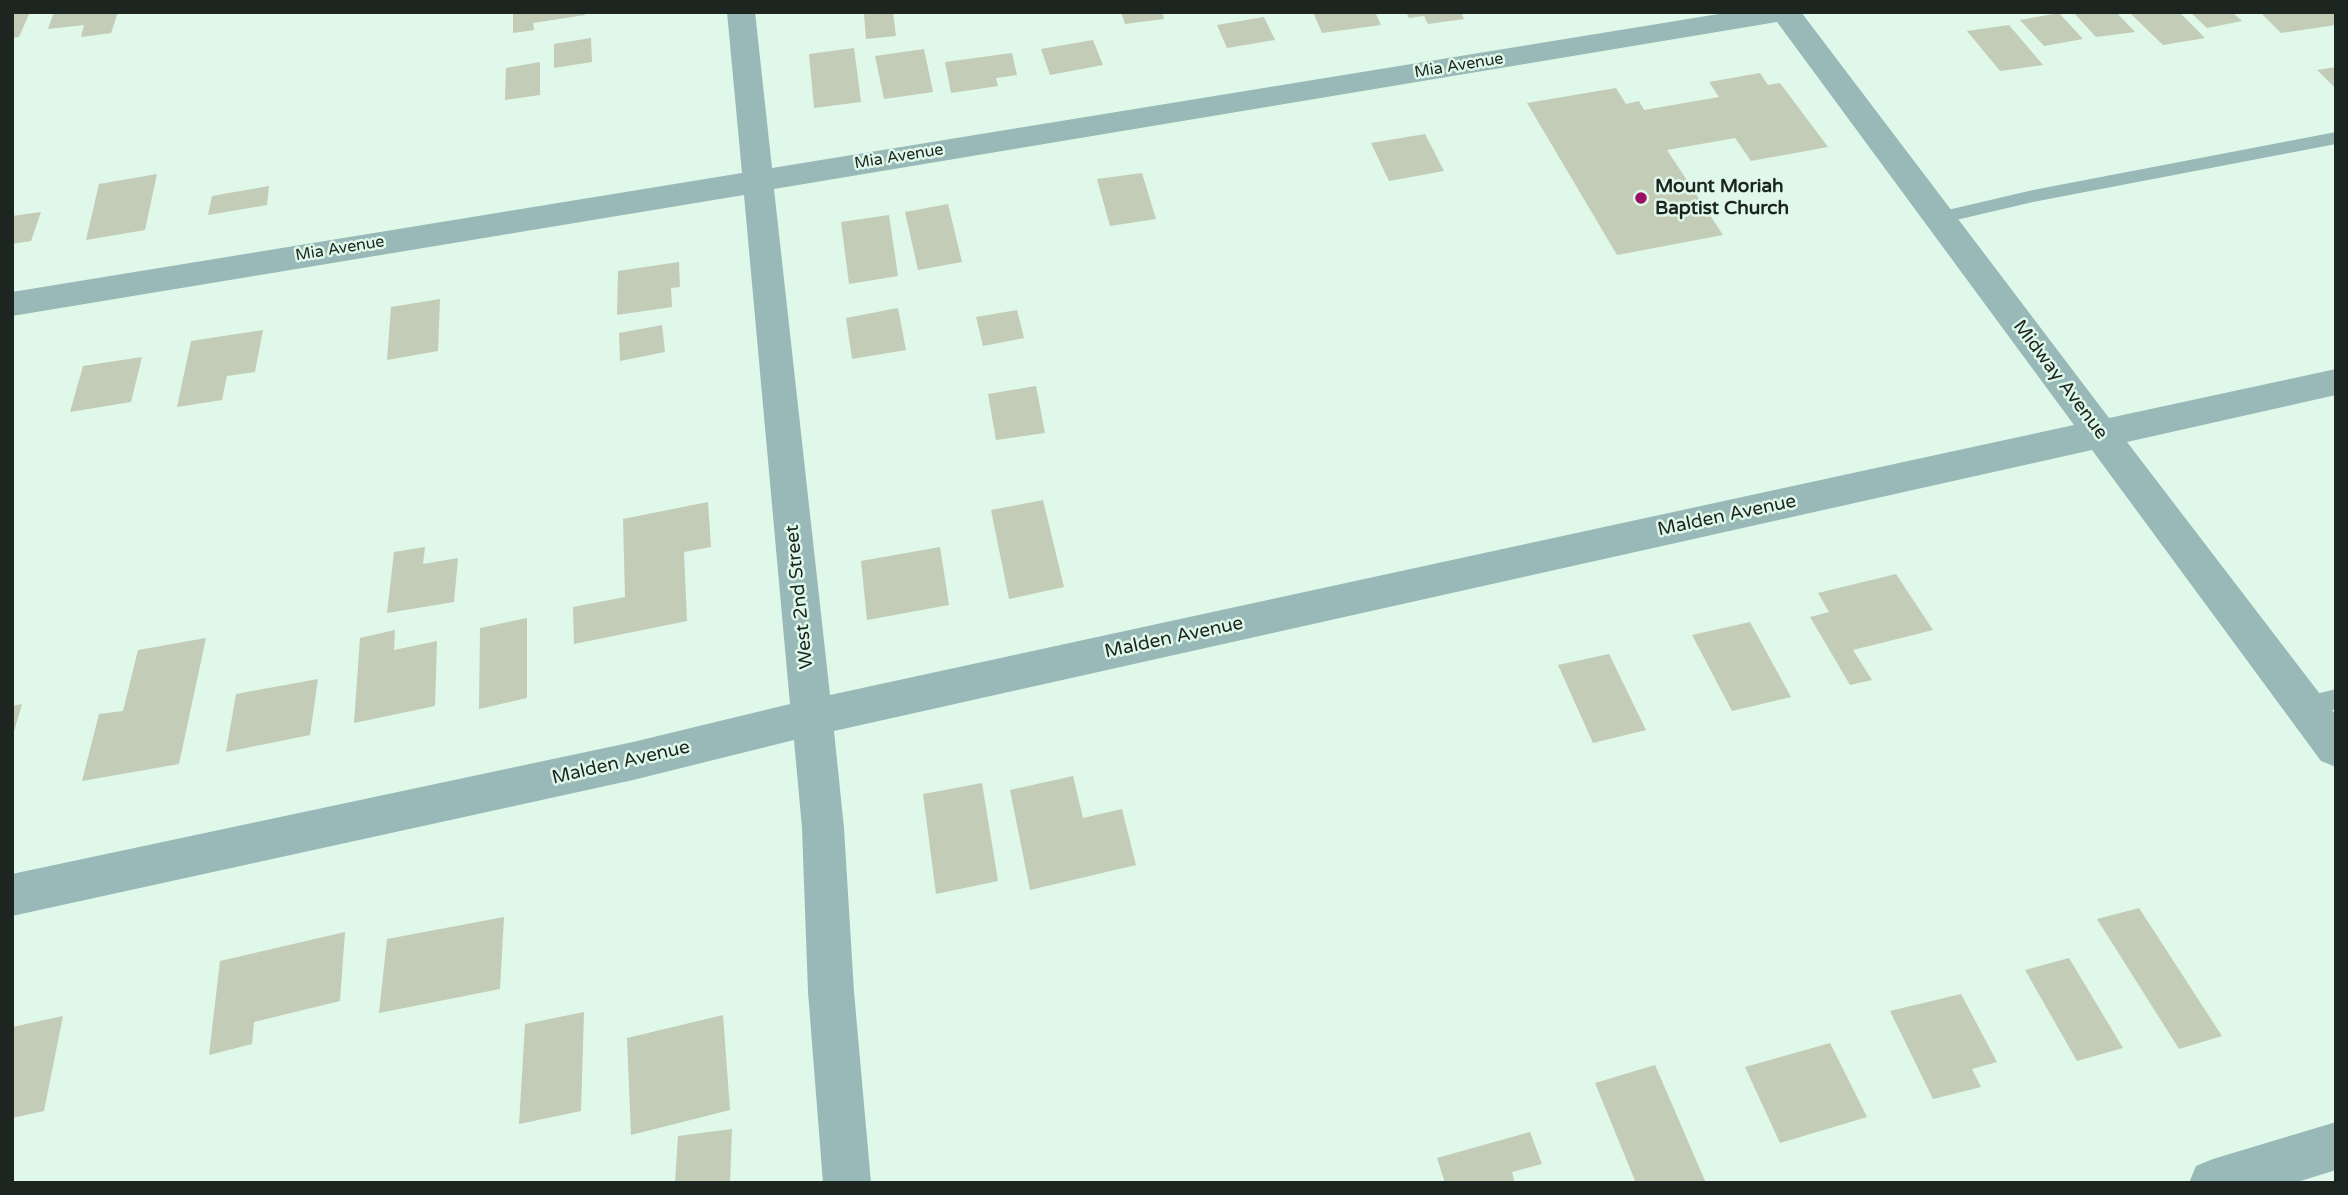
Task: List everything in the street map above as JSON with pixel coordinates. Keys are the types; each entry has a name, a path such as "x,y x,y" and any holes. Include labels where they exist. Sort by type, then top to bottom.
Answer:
{"street":[{"name":"West 2nd Street","path":"741,12 823,828 831,992 847,1183"},
{"name":"Mia Avenue","path":"12,304 1785,12"},
{"name":"Midway Avenue","path":"1785,12 2100,433 2320,702 2336,748"},
{"name":"Malden Avenue","path":"12,895 620,764 812,717 2336,382"},
{"path":"2213,1183 2336,1146"}],"lane":[{"path":"1938,218 2033,196 2336,138"}],"building":[{"path":"12,12 30,12 19,37 12,38"},
{"path":"54,12 118,12 111,33 81,37 84,25 48,29"},
{"path":"585,12 585,15 533,23 534,30 513,33 513,13"},
{"path":"893,12 896,36 866,39 864,13"},
{"path":"1121,12 1162,12 1164,19 1125,24"},
{"path":"1313,12 1375,12 1381,25 1322,33"},
{"path":"1406,12 1461,12 1464,19 1428,24 1424,16 1409,18"},
{"path":"2073,12 2116,12 2135,32 2096,37"},
{"path":"2129,12 2179,12 2205,38 2163,45"},
{"path":"2190,12 2232,12 2242,21 2207,28"},
{"path":"2260,12 2336,12 2336,25 2281,33"},
{"path":"2059,13 2083,39 2044,46 2020,20"},
{"path":"1264,17 1275,40 1227,48 1217,25"},
{"path":"2009,25 2043,65 2000,71 1967,31"},
{"path":"591,38 592,62 554,68 554,44"},
{"path":"1093,40 1103,65 1050,75 1041,49"},
{"path":"854,48 861,102 814,108 809,54"},
{"path":"924,49 933,92 884,99 875,56"},
{"path":"1012,53 1017,75 996,78 998,86 951,93 945,62"},
{"path":"540,62 540,95 505,100 506,68"},
{"path":"2336,67 2336,89 2317,70"},
{"name":"Mount Moriah Baptist Church","path":"1760,73 1768,85 1780,83 1828,147 1751,161 1735,138 1667,150 1723,235 1617,255 1527,103 1616,88 1626,104 1639,101 1644,110 1719,97 1709,82"},
{"path":"1425,134 1444,171 1389,181 1371,143"},
{"path":"1142,173 1156,219 1110,226 1097,179"},
{"path":"157,174 145,230 86,240 99,184"},
{"path":"269,186 267,205 208,215 212,196"},
{"path":"948,204 962,262 918,270 905,212"},
{"path":"41,212 31,241 12,244 12,216"},
{"path":"889,215 898,276 849,284 841,222"},
{"path":"679,262 680,287 671,288 672,307 617,315 618,271"},
{"path":"440,299 438,351 387,360 391,307"},
{"path":"898,308 906,350 852,359 846,318"},
{"path":"1017,310 1024,338 983,346 976,317"},
{"path":"662,325 665,352 620,361 619,333"},
{"path":"263,330 255,372 227,376 222,400 177,407 191,341"},
{"path":"142,357 131,402 70,412 83,366"},
{"path":"1036,386 1045,433 996,440 988,394"},
{"path":"1043,500 1064,587 1009,599 991,510"},
{"path":"708,502 711,547 684,552 687,621 574,644 573,607 625,597 623,519"},
{"path":"425,547 423,564 458,558 454,602 387,613 394,552"},
{"path":"940,547 949,605 867,620 861,561"},
{"path":"1896,574 1933,630 1853,650 1872,680 1850,685 1810,617 1829,612 1818,593"},
{"path":"527,618 527,698 479,709 480,628"},
{"path":"1750,622 1791,697 1732,711 1692,635"},
{"path":"395,630 394,650 437,641 435,706 354,723 360,638"},
{"path":"206,638 179,764 82,781 99,714 123,711 138,650"},
{"path":"1609,654 1646,730 1593,743 1558,665"},
{"path":"318,679 310,735 226,752 236,694"},
{"path":"22,704 13,735 12,735 12,706"},
{"path":"1073,776 1083,818 1122,809 1136,865 1030,890 1010,790"},
{"path":"982,783 998,881 936,894 923,794"},
{"path":"2139,908 2222,1036 2179,1049 2097,919"},
{"path":"504,917 500,989 379,1013 387,939"},
{"path":"345,932 340,1001 254,1022 252,1044 209,1055 220,961"},
{"path":"2069,958 2123,1048 2077,1061 2025,970"},
{"path":"1961,994 1997,1062 1972,1069 1981,1087 1933,1099 1890,1011"},
{"path":"584,1012 581,1111 519,1124 525,1024"},
{"path":"723,1015 730,1110 631,1135 627,1038"},
{"path":"63,1016 44,1111 12,1118 12,1027"},
{"path":"1830,1043 1867,1117 1780,1143 1745,1067"},
{"path":"1655,1065 1706,1183 1636,1183 1595,1083"},
{"path":"732,1129 730,1182 675,1183 678,1136"},
{"path":"1530,1132 1542,1164 1512,1172 1515,1183 1445,1183 1437,1158"}],"place":[{"name":"Mount Moriah Baptist Church","path":"1641,198"}]}
